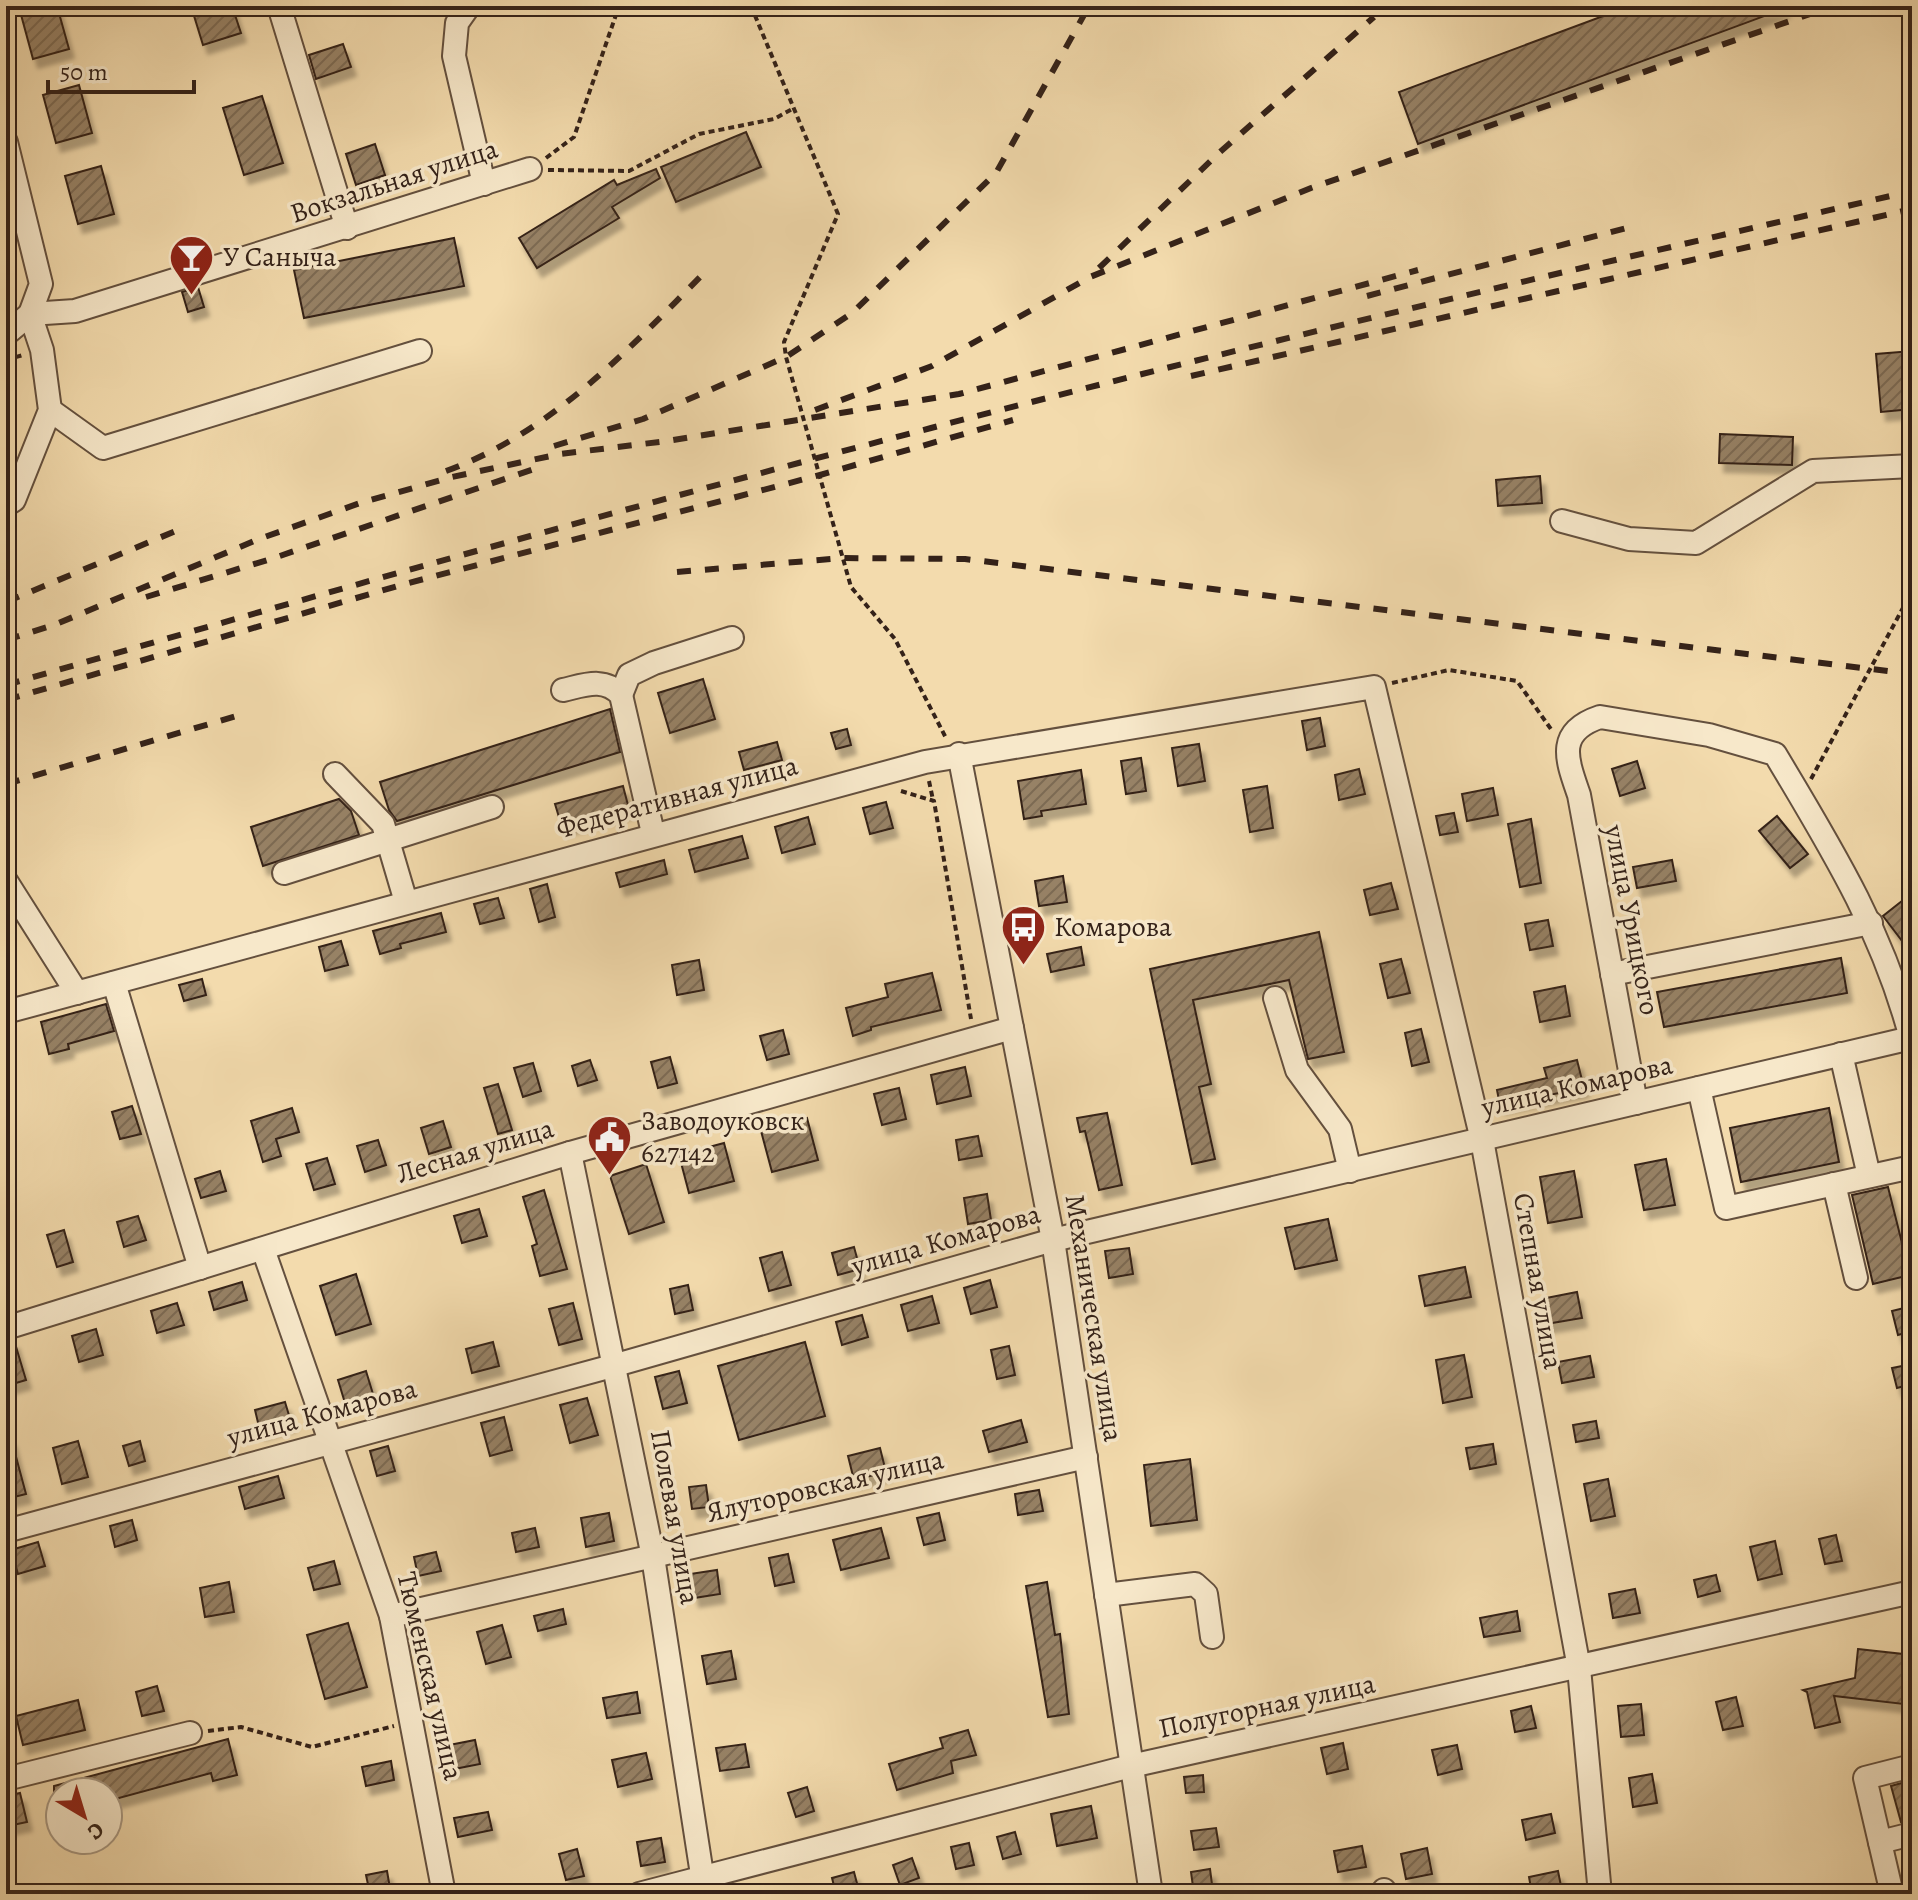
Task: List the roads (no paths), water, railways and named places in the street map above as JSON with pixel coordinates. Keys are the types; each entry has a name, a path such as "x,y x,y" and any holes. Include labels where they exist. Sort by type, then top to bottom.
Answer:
{"street":[{"path":"279,6 347,228"},
{"path":"469,6 457,23 454,56 484,184"},
{"path":"6,142 41,284 30,314 6,334"},
{"name":"Вокзальная улица","path":"30,314 75,311 530,169"},
{"path":"6,505 14,500 50,410 42,350 30,314"},
{"path":"50,410 103,448 420,351"},
{"path":"1562,521 1629,539 1696,543 1813,471 1912,466"},
{"path":"621,695 629,675 654,663 732,638"},
{"path":"563,690 597,682 613,686 621,695 653,833"},
{"name":"Федеративная улица","path":"6,1012 653,833 925,762 1374,687"},
{"name":"Степная улица","path":"1374,687 1482,1140 1579,1668 1600,1894"},
{"name":"улица Урицкого","path":"1636,1103 1579,795 1565,754 1572,735 1583,722 1600,717 1709,735 1775,754 1867,914"},
{"name":"Механическая улица","path":"959,754 1053,1240 1151,1894"},
{"path":"335,774 380,819 406,902"},
{"path":"284,873 492,807"},
{"path":"6,881 77,993"},
{"path":"1612,974 1867,914 1912,1040"},
{"path":"114,983 200,1268"},
{"path":"1275,998 1297,1070 1340,1129 1350,1171"},
{"name":"Лесная улица","path":"6,1328 570,1153 1012,1028"},
{"name":"улица Комарова","path":"6,1531 616,1365 1053,1240 1841,1054 1912,1040"},
{"path":"1841,1054 1869,1176"},
{"path":"1699,1088 1726,1208 1912,1167"},
{"name":"Полевая улица","path":"570,1153 653,1557 704,1886"},
{"path":"1834,1184 1856,1278"},
{"name":"Тюменская улица","path":"263,1249 391,1616 444,1894"},
{"name":"Ялуторовская улица","path":"391,1616 1086,1457"},
{"path":"1106,1595 1195,1584 1206,1594 1212,1637"},
{"name":"Полугорная улица","path":"639,1894 704,1886 1131,1766 1912,1592"},
{"path":"6,1779 190,1733"},
{"path":"1892,1894 1865,1778 1912,1766"},
{"path":"1880,1842 1912,1834"}],"railway":[{"path":"554,446 643,419 786,357 852,313 996,173 1089,6"},
{"path":"815,410 932,366 1090,277 1311,188 1833,6"},
{"path":"1099,268 1220,152 1374,17"},
{"path":"6,685 467,554 931,428 1298,336 1912,191"},
{"path":"1191,376 1912,209"},
{"path":"1367,296 1634,226"},
{"path":"446,471 485,454 555,411 618,358 707,270"},
{"path":"6,640 54,625 259,539 360,503 452,477 560,454 667,441 959,394 1418,270"},
{"path":"6,700 401,585 820,475 1013,420"},
{"path":"146,597 274,558 534,469"},
{"path":"6,602 178,530"},
{"path":"677,572 843,558 965,559 1912,674"},
{"path":"6,784 243,714"}],"place":[{"name":"У Саныча","path":"192,296"},
{"name":"Комарова","path":"1023,966"},
{"name":"Заводоуковск 627142","path":"610,1176"}]}
